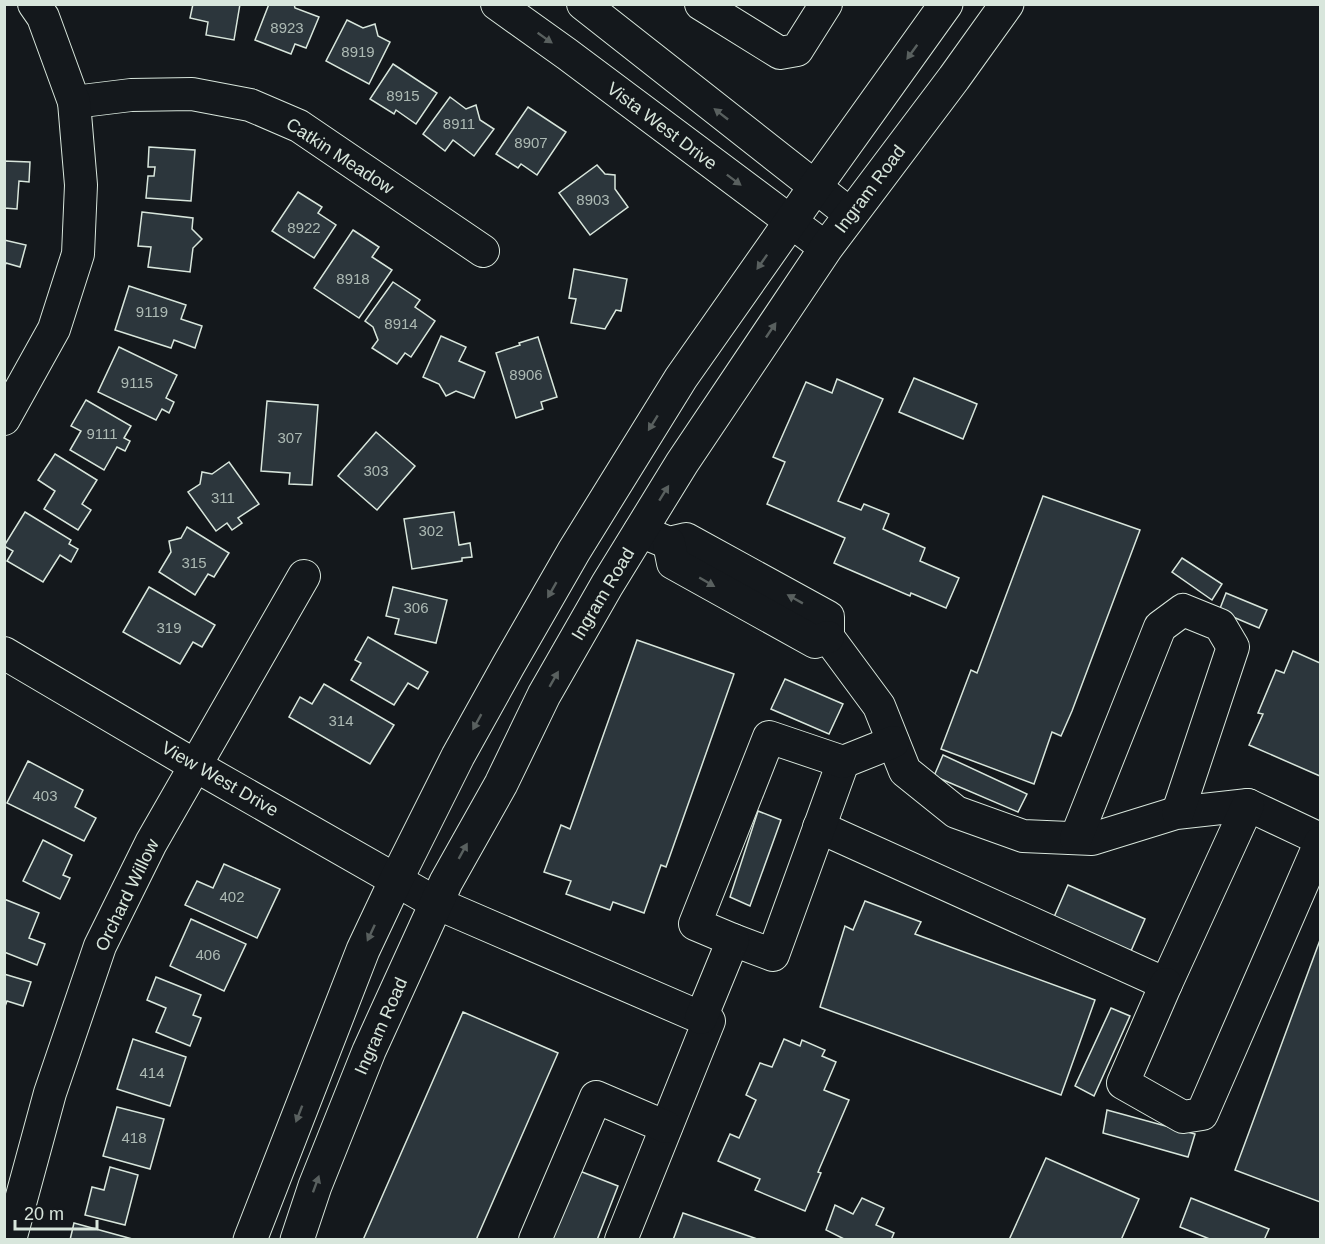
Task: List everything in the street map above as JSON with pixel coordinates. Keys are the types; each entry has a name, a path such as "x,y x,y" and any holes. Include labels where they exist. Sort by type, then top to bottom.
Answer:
{"main road":[{"path":"250,1239 363,950 458,756 508,666 574,551 681,378 946,4"},
{"name":"Ingram Road","path":"297,1239 315,1186 369,1051 436,903 501,784 544,695 607,585 655,537 682,463 850,214 954,78 1007,4"}],"street":[{"path":"4,419 54,329 78,254 81,185 74,102 43,17 34,4"},
{"name":"Vista West Drive","path":"497,4 826,248"},
{"path":"583,4 850,214"},
{"path":"717,8 780,53 797,50 826,4"},
{"name":"Catkin Meadow","path":"74,102 131,95 192,94 250,105 299,126 483,251"},
{"path":"655,537 686,539 752,591 828,617 828,638 879,706 905,771 956,812 1023,836 1092,838 1178,812 1248,805 1320,841 1202,1114 1183,1117 1123,1083 1248,805"},
{"name":"Orchard Willow","path":"10,1239 51,1093 100,946 150,843 304,576"},
{"path":"1076,838 1160,627 1183,610 1220,625 1233,647 1178,812"},
{"name":"View West Drive","path":"4,653 436,903 701,1018"},
{"path":"843,762 772,955 695,924 769,737 843,762 893,742"},
{"path":"819,827 1166,984"},
{"path":"621,1239 709,1022 701,1018 733,940"},
{"path":"535,1239 596,1096 666,1127"}],"building":[{"path":"193,4 240,4 234,40 206,35 208,22 190,18"},
{"path":"269,4 294,4 295,8 319,17 306,48 295,44 291,54 255,40"},
{"path":"347,20 363,28 375,24 378,36 390,42 369,84 326,61"},
{"path":"393,64 437,93 416,124 396,110 394,114 370,99"},
{"path":"450,97 466,109 476,105 480,120 494,129 474,156 453,140 445,151 423,134"},
{"path":"528,107 566,132 537,175 521,164 518,168 496,154"},
{"path":"149,147 195,150 191,201 146,198 148,176 154,176 155,167 148,167"},
{"path":"4,161 30,162 29,182 19,181 17,209 4,208"},
{"path":"597,165 605,174 615,175 615,189 628,207 590,235 559,193"},
{"path":"298,192 322,207 318,213 336,225 314,258 272,231"},
{"path":"142,212 193,218 192,229 202,239 193,248 190,272 148,267 151,247 138,246"},
{"path":"353,230 379,247 372,257 392,270 359,318 314,288"},
{"path":"4,240 26,245 20,267 6,263 4,269"},
{"path":"574,269 627,279 621,311 616,310 605,329 571,323 576,299 569,298"},
{"path":"393,282 420,300 415,307 435,321 411,357 405,353 397,364 372,348 378,340 373,327 365,321"},
{"path":"129,286 186,305 181,319 202,326 195,348 174,340 171,348 115,330"},
{"path":"441,336 466,347 459,361 485,372 474,398 456,391 446,396 439,384 423,377"},
{"path":"538,337 557,397 541,402 543,409 516,418 496,353"},
{"path":"119,347 177,375 166,398 174,402 169,413 162,409 156,420 98,392"},
{"path":"914,378 977,404 963,439 899,412"},
{"path":"837,379 883,399 838,501 861,510 864,504 889,514 883,529 925,548 920,561 959,578 946,608 911,593 910,596 834,563 845,538 767,504 785,462 773,457 806,382 832,393"},
{"path":"86,400 131,426 124,438 130,441 125,451 117,447 104,470 70,450 81,431 71,426"},
{"path":"267,401 318,405 312,485 289,484 290,473 261,471"},
{"path":"376,432 415,466 377,510 338,476"},
{"path":"55,454 97,480 82,504 91,510 78,530 44,509 55,491 38,480"},
{"path":"229,462 259,504 238,518 242,523 232,530 227,523 216,531 188,492 200,484 202,472 212,474"},
{"path":"1043,496 1140,530 1072,711 1061,736 1052,732 1034,784 941,749 971,670 977,673"},
{"path":"25,512 71,540 69,544 78,549 71,562 60,555 43,582 7,561 13,551 4,546"},
{"path":"454,512 459,545 470,543 472,557 462,558 462,561 412,569 404,519"},
{"path":"187,527 229,553 214,577 208,574 195,595 159,572 171,552 169,541 181,538"},
{"path":"1182,558 1222,584 1212,600 1172,572"},
{"path":"149,587 215,625 202,647 193,642 180,664 123,632"},
{"path":"393,587 447,600 436,643 395,634 399,619 386,616"},
{"path":"1226,593 1267,610 1259,628 1219,611"},
{"path":"368,637 428,672 418,689 408,683 394,705 351,680 361,663 355,660"},
{"path":"637,640 734,674 666,867 661,865 644,913 613,902 610,910 566,894 571,881 544,872 561,825 570,829"},
{"path":"1293,651 1320,663 1320,776 1249,745 1263,714 1258,713 1276,670 1284,673"},
{"path":"785,679 843,704 829,734 771,709"},
{"path":"324,684 394,725 370,764 289,717 300,697 312,704"},
{"path":"943,755 1027,794 1018,812 934,776"},
{"path":"28,761 83,790 75,807 96,818 84,841 7,803"},
{"path":"758,811 781,820 750,906 730,897"},
{"path":"43,840 72,855 63,875 70,878 60,899 23,881"},
{"path":"224,864 280,889 257,938 185,905 197,881 213,888"},
{"path":"1068,885 1145,919 1131,951 1054,917"},
{"path":"4,899 39,913 29,938 45,944 37,965 4,952"},
{"path":"865,901 921,922 915,934 1095,1000 1061,1095 820,1007 845,926 853,930"},
{"path":"191,919 246,944 224,991 170,966"},
{"path":"1320,940 1320,1202 1235,1170"},
{"path":"4,974 31,982 23,1006 7,1001 4,1009"},
{"path":"156,977 201,995 193,1015 201,1018 190,1046 156,1032 166,1008 147,1000"},
{"path":"1111,1008 1130,1016 1094,1096 1075,1086"},
{"path":"463,1012 558,1053 476,1240 363,1240"},
{"path":"133,1039 186,1057 170,1106 117,1089"},
{"path":"784,1039 800,1046 802,1040 825,1050 822,1056 836,1062 824,1090 849,1100 818,1172 821,1173 805,1211 755,1190 760,1179 718,1161 730,1134 739,1138 756,1100 746,1095 760,1063 772,1067"},
{"path":"117,1107 164,1119 150,1169 103,1156"},
{"path":"1107,1110 1195,1134 1188,1157 1103,1133"},
{"path":"1046,1158 1139,1199 1121,1240 1009,1240"},
{"path":"110,1167 138,1175 125,1225 85,1215 92,1187 104,1190"},
{"path":"577,1170 618,1186 597,1240 548,1240"},
{"path":"862,1198 884,1208 876,1225 894,1233 891,1240 846,1240 826,1230 835,1205 853,1214"},
{"path":"1191,1198 1269,1229 1264,1240 1212,1240 1180,1227"},
{"path":"683,1213 760,1240 673,1240"},
{"path":"74,1223 136,1240 70,1240"}]}
